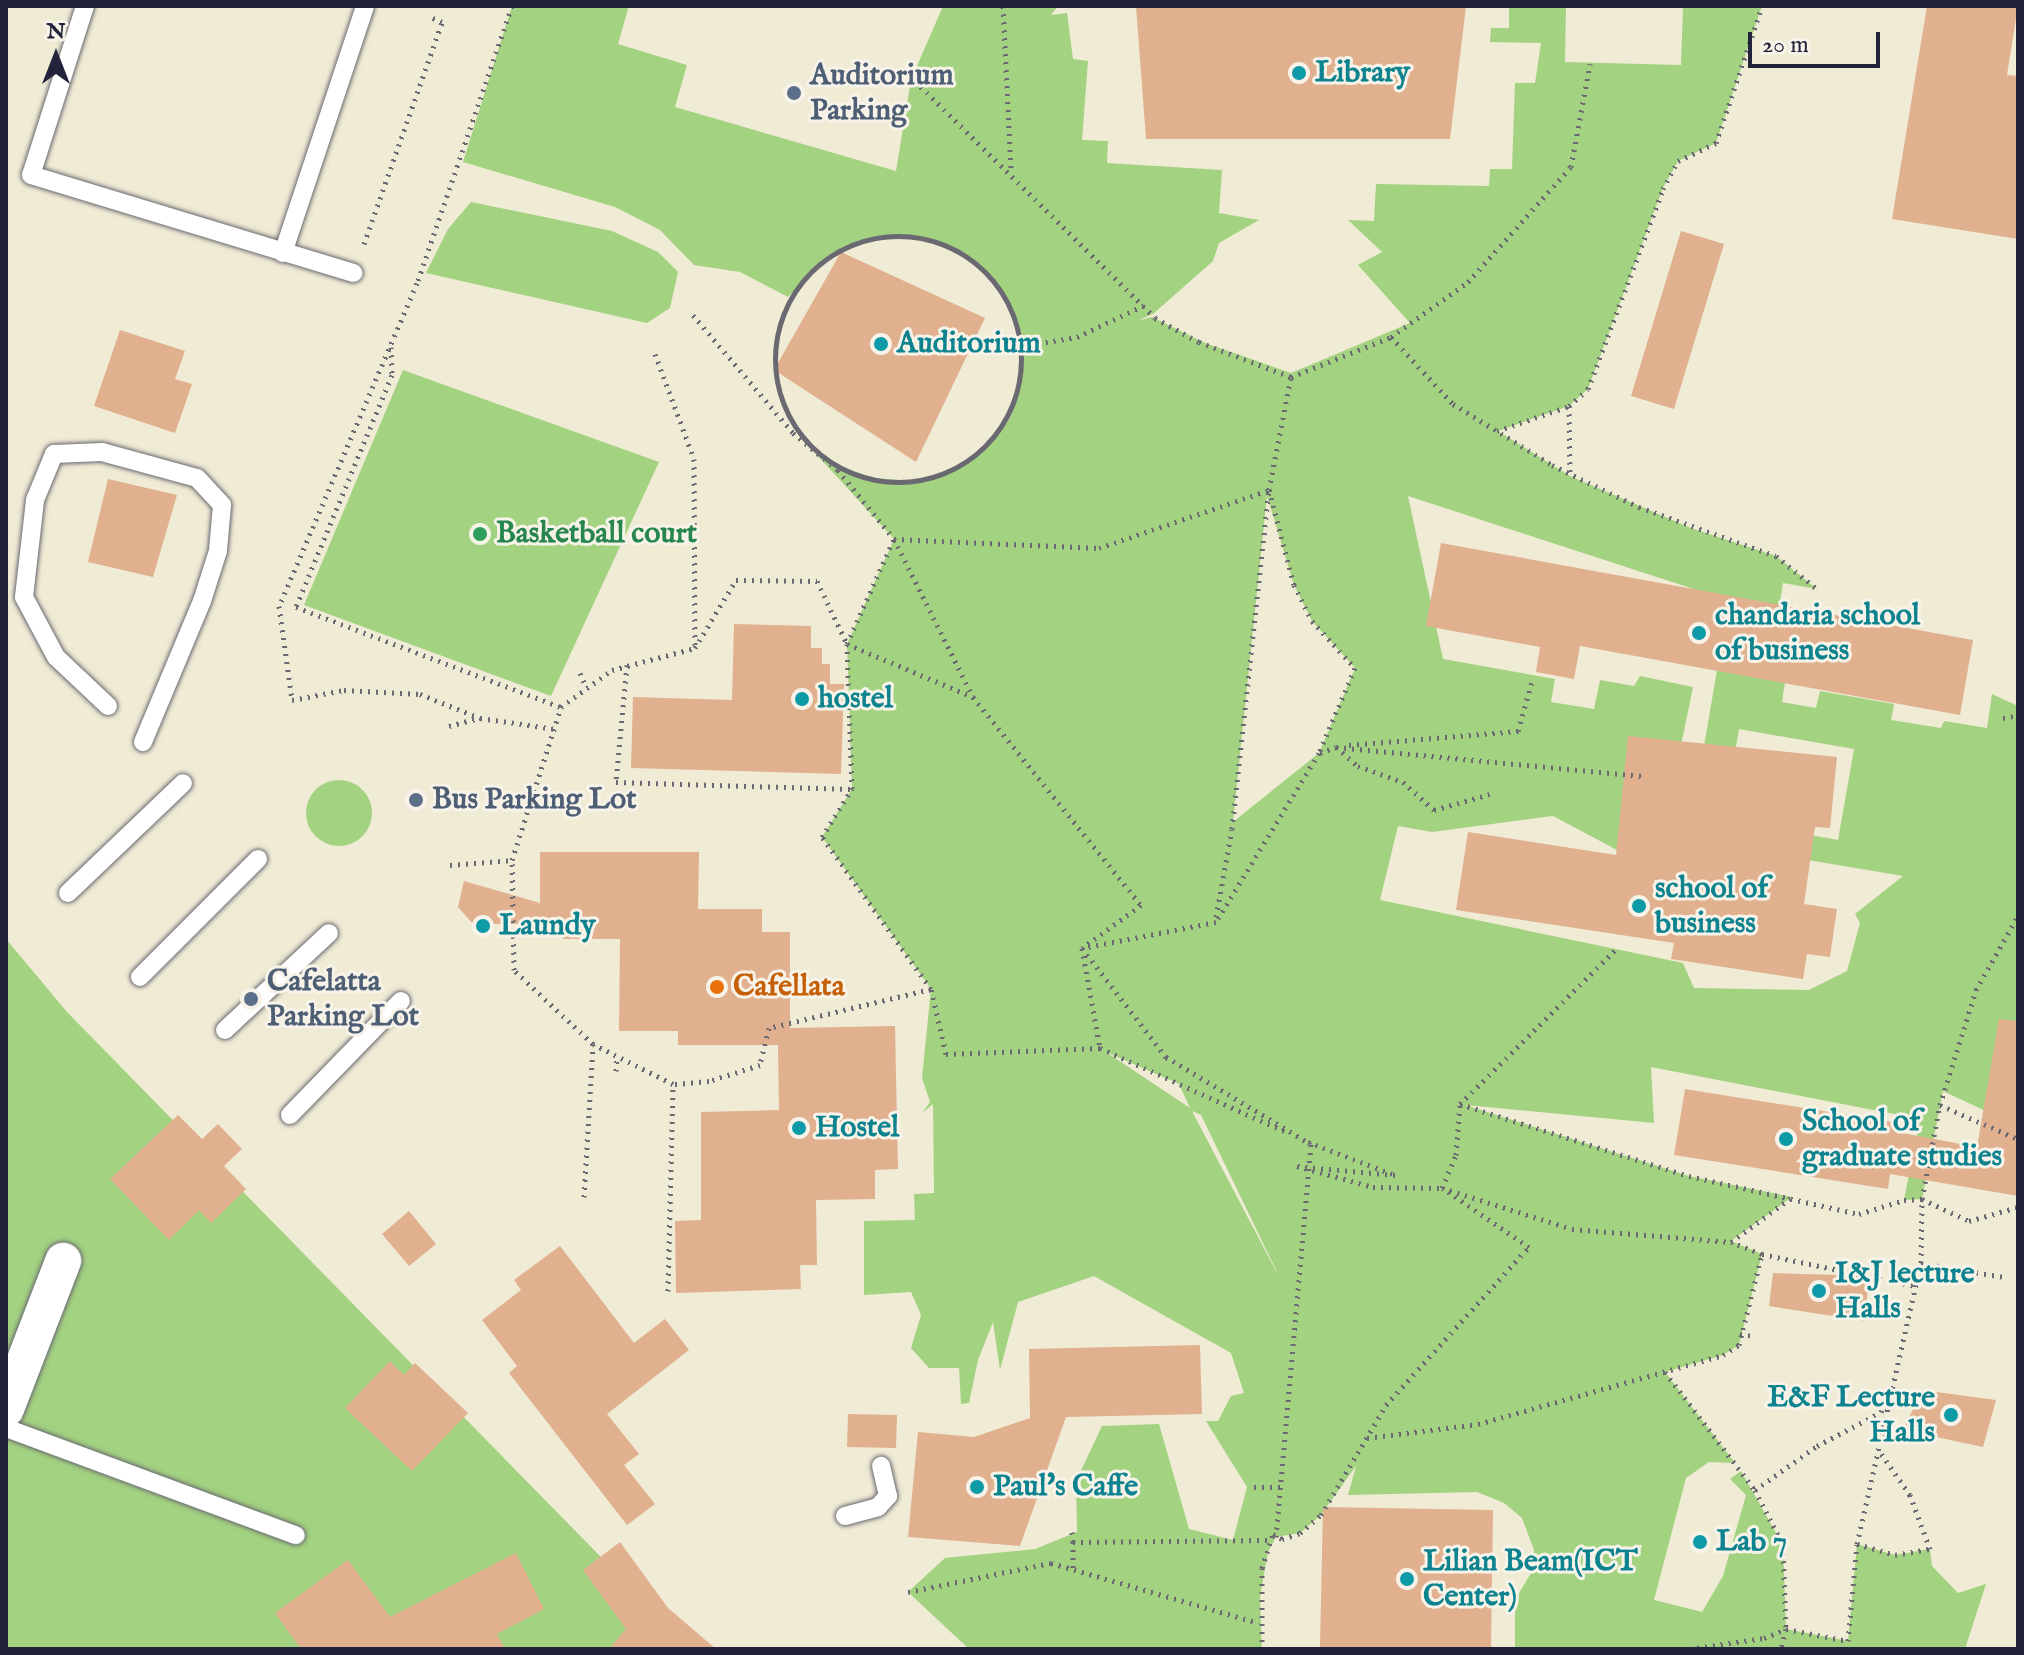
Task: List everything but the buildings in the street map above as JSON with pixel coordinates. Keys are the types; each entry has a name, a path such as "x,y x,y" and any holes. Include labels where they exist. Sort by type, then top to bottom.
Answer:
{"street":[{"path":"6,1409 63,1261"}],"lane":[{"path":"85,6 31,175 353,273"},
{"path":"283,253 365,6"},
{"path":"108,706 56,657 24,597 35,500 54,454 102,452 197,478 222,505 218,551 202,601 143,742"},
{"path":"68,893 183,783"},
{"path":"140,977 258,859"},
{"path":"225,1030 329,933"},
{"path":"290,1115 401,1001"},
{"path":"6,1428 296,1535"},
{"path":"845,1516 878,1507 888,1496 881,1466"}],"path":[{"path":"512,6 463,162 391,345 279,606 292,700 344,690 420,694 480,718 555,729"},
{"path":"1003,6 1011,173"},
{"path":"1497,431 1569,406 1588,389 1678,161 1716,143 1762,6"},
{"path":"353,273 442,22 431,17"},
{"path":"915,81 1155,318 1199,342 1291,377 1391,337 1468,282 1571,167 1590,64"},
{"path":"910,238 949,247 984,270 1008,304 1022,346 1020,383 1010,418 985,450 953,470 911,481 875,478 841,467 806,443 785,410 771,356 779,312 797,285 818,267 862,241 910,238"},
{"path":"1022,346 1077,337 1145,305"},
{"path":"693,315 793,433 838,470 894,539 973,697 1141,905 1082,948"},
{"path":"1391,337 1429,382 1497,431 1570,476 1639,507 1776,556 1817,589"},
{"path":"391,345 392,375 296,607 561,707"},
{"path":"655,354 694,459 695,648"},
{"path":"1216,922 1232,829 1269,490 1291,377"},
{"path":"1569,406 1570,476"},
{"path":"894,539 1099,548 1269,490"},
{"path":"1082,948 1216,922 1319,753 1355,668 1312,621 1294,585 1269,490"},
{"path":"847,644 894,539"},
{"path":"931,989 769,1028 760,1065 709,1081 673,1084 593,1044 514,970 512,860 561,707 585,685 627,665 695,648 736,580 817,581 847,644 852,789 822,837 931,989 946,1054 1100,1048 1311,1144 1395,1175 1297,1166 1373,1187 1442,1188 1572,1229 1731,1242 1762,1254 1915,1286"},
{"path":"847,644 973,697"},
{"path":"627,665 616,782 852,789"},
{"path":"580,673 585,685"},
{"path":"1319,753 1336,747 1518,731 1533,678"},
{"path":"2003,718 2018,715"},
{"path":"449,726 480,718"},
{"path":"1336,747 1642,776"},
{"path":"1336,747 1358,766 1403,782 1434,810 1490,794"},
{"path":"450,865 512,860"},
{"path":"1689,1649 1764,1638 1786,1629 1848,1641 1857,1544 1900,1368 1921,1263 1922,1199 1940,1105 1976,990 2018,916"},
{"path":"1082,948 1100,1048"},
{"path":"1082,948 1166,1057 1311,1144"},
{"path":"1442,1188 1456,1155 1460,1104 1616,949"},
{"path":"584,1197 593,1044"},
{"path":"616,1071 617,1056"},
{"path":"668,1291 673,1084"},
{"path":"1460,1104 1689,1176 1859,1214 1922,1199 1969,1221 2018,1207"},
{"path":"1940,1105 2018,1139"},
{"path":"1262,1649 1259,1623 1262,1568 1274,1538 1280,1487 1311,1144"},
{"path":"1073,1542 1274,1538 1300,1533 1321,1515 1386,1405 1529,1247 1442,1188"},
{"path":"1731,1242 1792,1197"},
{"path":"1366,1438 1478,1424 1723,1355 1739,1345 1762,1254"},
{"path":"1921,1263 2004,1277"},
{"path":"1740,1334 1752,1336"},
{"path":"1755,1490 1817,1446 1881,1412 1900,1368"},
{"path":"1665,1372 1755,1490 1783,1545 1786,1629 1781,1649"},
{"path":"1857,1544 1895,1555 1930,1549 1910,1495 1879,1451"},
{"path":"1254,1487 1280,1487"},
{"path":"1072,1532 1073,1568"},
{"path":"908,1592 1051,1563 1259,1623"}],"green space":[{"path":"512,6 629,6 618,44 687,65 675,107 896,171 911,80 943,6 1058,6 1051,15 1067,13 1073,59 1088,61 1082,140 1108,141 1107,163 1222,170 1219,213 1259,220 1219,243 1213,261 1153,314 1137,321 1152,317 1205,343 1291,373 1410,323 1358,265 1382,252 1348,220 1374,221 1376,184 1489,186 1490,169 1512,169 1515,83 1535,83 1541,43 1490,42 1491,28 1509,28 1509,7 1492,6 1566,6 1565,62 1681,65 1683,6 1762,6 1716,143 1678,161 1663,188 1588,389 1569,406 1498,431 1570,476 1691,528 1776,556 1817,589 1783,583 1779,608 1709,594 1408,496 1443,659 1555,679 1551,702 1594,709 1600,680 1634,686 1640,676 1693,687 1677,765 1666,876 1553,816 1432,832 1398,826 1380,900 1683,963 1694,988 1809,990 1847,971 1860,923 1855,914 1903,876 1802,859 1695,814 1838,840 1854,749 1739,729 1735,752 1704,746 1717,670 1785,682 1782,702 1816,708 1820,691 1894,704 1891,720 1941,728 1944,721 1987,728 1992,694 2018,706 2018,1077 2007,1121 1943,1091 1922,1199 1904,1200 1920,1119 1651,1067 1654,1123 1465,1105 1689,1176 1792,1197 1731,1241 1762,1254 1739,1345 1723,1355 1665,1372 1735,1463 1709,1462 1686,1478 1654,1600 1702,1612 1723,1576 1746,1495 1730,1479 1741,1471 1783,1545 1786,1629 1848,1641 1857,1544 1895,1555 1930,1549 1932,1566 1958,1593 1986,1584 1965,1649 1515,1649 1515,1600 1531,1573 1534,1550 1522,1518 1504,1503 1477,1492 1348,1495 1356,1466 1321,1515 1300,1533 1276,1537 1268,1552 1260,1597 1262,1649 969,1649 908,1592 945,1558 1035,1549 1077,1532 1076,1481 1102,1426 1159,1424 1189,1529 1233,1540 1247,1487 1206,1421 1218,1421 1231,1396 1244,1393 1231,1353 1094,1276 1018,1302 1000,1370 993,1322 978,1360 969,1403 961,1404 959,1368 929,1368 911,1348 921,1315 911,1292 864,1295 864,1221 915,1220 914,1194 934,1193 933,1104 922,1113 930,1102 922,1078 931,989 822,837 852,789 847,644 894,539 806,443 841,467 875,478 911,481 953,470 985,450 1010,418 1020,383 1022,346 1008,304 984,270 949,247 910,238 862,241 829,257 788,297 740,272 694,265 660,230 615,207 463,162","holes":["1267,496 1294,585 1312,621 1355,668 1319,753 1233,822","1106,1052 1179,1084 1190,1108","1192,1111 1201,1115 1277,1272"]},
{"path":"471,202 612,231 658,252 678,272 670,308 647,323 426,273 448,229"},
{"name":"Basketball court","path":"403,370 659,462 551,696 304,605"},
{"path":"339,780 362,790 372,813 362,836 339,846 316,836 306,813 316,790"},
{"path":"6,939 67,1012 691,1649 6,1649"}],"place":[{"name":"Library","path":"1299,73"},
{"name":"Auditorium Parking","path":"794,93"},
{"name":"Auditorium","path":"881,344"},
{"name":"Basketball court","path":"480,534"},
{"name":"chandaria school of business","path":"1699,633"},
{"name":"hostel","path":"802,699"},
{"name":"Bus Parking Lot","path":"416,800"},
{"name":"school of business","path":"1639,906"},
{"name":"Laundy","path":"483,926"},
{"name":"Cafellata","path":"717,987"},
{"name":"Cafelatta Parking Lot","path":"251,999"},
{"name":"Hostel","path":"799,1128"},
{"name":"School of graduate studies","path":"1786,1139"},
{"name":"I&J lecture Halls","path":"1819,1291"},
{"name":"E&F Lecture Halls","path":"1951,1415"},
{"name":"Paul's Caffe","path":"977,1487"},
{"name":"Lab 7","path":"1700,1542"},
{"name":"Lilian Beam(ICT Center)","path":"1407,1579"}]}
